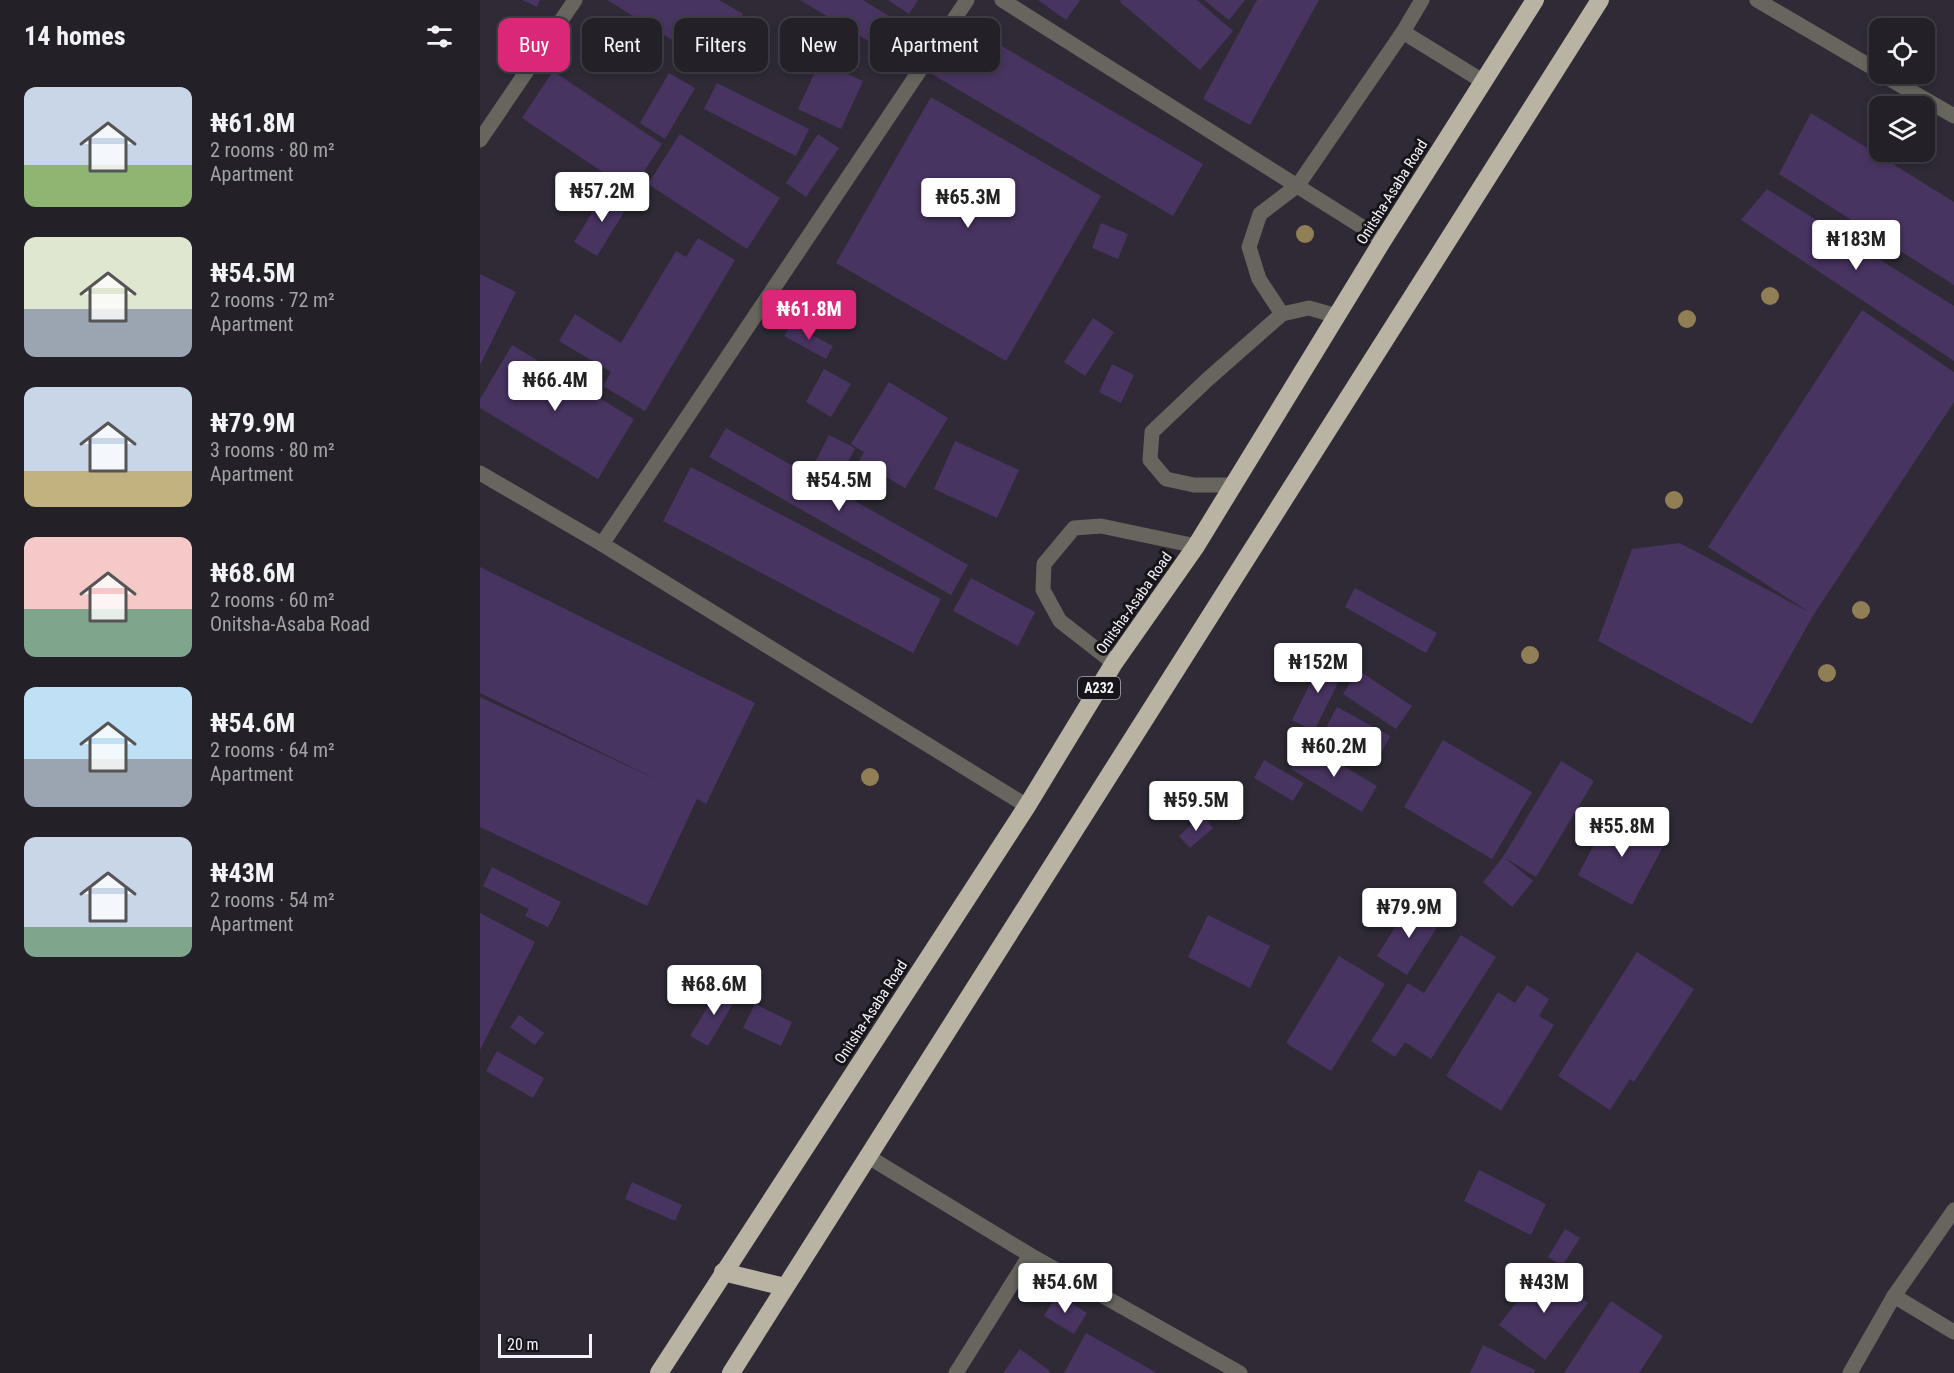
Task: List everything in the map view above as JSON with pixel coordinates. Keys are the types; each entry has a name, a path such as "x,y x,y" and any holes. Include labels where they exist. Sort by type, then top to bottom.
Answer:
{"highway":[{"name":"Onitsha-Asaba Road","path":"659,1373 1027,806 1114,663 1196,546 1383,240 1535,0"},
{"path":"731,1373 1599,0"},
{"path":"723,1272 785,1287"}],"street":[{"path":"480,140 575,0"},
{"path":"602,544 967,0"},
{"path":"1002,0 1383,240"},
{"path":"1282,314 1259,279 1249,247 1260,214 1298,185 1403,32 1422,0"},
{"path":"1757,0 1869,66"},
{"path":"1403,32 1484,82"},
{"path":"1899,84 1954,116"},
{"path":"1234,485 1194,485 1166,479 1150,460 1152,432 1282,314 1309,308 1337,316"},
{"path":"480,473 602,544 1027,806"},
{"path":"1114,663 1060,621 1043,590 1044,564 1074,528 1101,526 1196,546"},
{"path":"867,1156 1030,1255 1240,1373"},
{"path":"1850,1373 1894,1296 1954,1210"},
{"path":"956,1373 1030,1255"},
{"path":"1894,1296 1954,1332"}],"building":[{"path":"522,0 540,0 537,7"},
{"path":"607,0 719,0 743,14 741,18 674,18 674,41 662,34 662,18 636,18"},
{"path":"800,0 863,0 892,18 870,18 870,42 858,35 858,18 830,18"},
{"path":"888,0 918,0 909,14"},
{"path":"1038,0 1080,0 1066,20"},
{"path":"1121,0 1197,0 1233,31 1200,70 1120,2"},
{"path":"1204,0 1245,0 1229,20"},
{"path":"1257,0 1319,0 1250,125 1203,99"},
{"path":"1000,45 1203,164 1173,216 930,73 1000,72"},
{"path":"554,72 662,144 631,191 522,118"},
{"path":"815,72 844,72 863,81 841,129 798,109"},
{"path":"669,73 695,88 665,139 640,123"},
{"path":"717,83 809,129 796,156 704,109"},
{"path":"931,97 1101,196 1006,361 836,263"},
{"path":"1811,113 1869,149 1869,162 1890,162 1954,202 1954,285 1779,174"},
{"path":"680,134 780,198 747,249 648,184"},
{"path":"818,134 839,148 806,197 786,183"},
{"path":"1767,189 1954,306 1954,361 1741,220"},
{"path":"606,190 629,204 597,256 574,242"},
{"path":"1101,223 1128,234 1118,259 1092,248"},
{"path":"698,238 735,260 645,411 603,386 611,372 559,341 575,314 621,343 676,251 686,257"},
{"path":"480,274 516,292 480,365"},
{"path":"1862,310 1954,372 1954,402 1814,614 1752,724 1598,641 1632,549 1680,543 1809,612 1708,547"},
{"path":"1093,318 1114,332 1085,376 1064,362"},
{"path":"791,324 833,346 826,359 784,336"},
{"path":"512,345 634,419 598,479 480,408 480,399"},
{"path":"1112,364 1134,375 1121,403 1099,392"},
{"path":"824,369 851,384 831,417 806,402"},
{"path":"889,382 948,418 905,488 859,461 864,452 851,444"},
{"path":"726,428 968,565 951,595 709,457"},
{"path":"829,435 855,448 839,481 812,468"},
{"path":"955,441 1019,470 997,518 934,489"},
{"path":"691,467 941,599 913,653 663,521"},
{"path":"480,567 755,703 706,804 697,799 647,906 480,827 480,697 660,781 480,693"},
{"path":"971,578 1035,612 1018,646 953,611"},
{"path":"1355,588 1437,633 1426,653 1345,607"},
{"path":"1323,658 1345,669 1314,731 1292,720"},
{"path":"1358,670 1412,706 1396,729 1343,694"},
{"path":"1337,707 1390,736 1375,764 1322,735"},
{"path":"1443,740 1532,792 1492,859 1404,807"},
{"path":"1306,744 1377,786 1362,812 1291,769"},
{"path":"1264,760 1304,783 1293,801 1254,778"},
{"path":"1561,761 1594,781 1536,877 1505,858 1533,881 1512,907 1483,882 1503,857"},
{"path":"1611,812 1666,841 1632,905 1578,875"},
{"path":"1202,815 1213,828 1190,848 1179,836"},
{"path":"492,867 561,902 548,927 525,916 529,909 483,886"},
{"path":"1411,902 1441,921 1407,975 1377,956"},
{"path":"480,913 535,942 480,1050"},
{"path":"1208,915 1270,946 1250,988 1188,957"},
{"path":"1461,935 1496,957 1431,1059 1405,1042 1395,1057 1371,1041 1408,983 1424,993"},
{"path":"1637,952 1694,989 1634,1082 1630,1079 1610,1110 1558,1076"},
{"path":"1339,956 1385,984 1331,1071 1286,1043"},
{"path":"721,985 738,995 708,1046 690,1036"},
{"path":"1527,985 1549,999 1539,1016 1554,1025 1501,1111 1446,1076 1498,992 1515,1003"},
{"path":"755,1004 792,1022 781,1046 743,1028"},
{"path":"519,1015 544,1033 535,1045 510,1027"},
{"path":"497,1051 544,1078 533,1098 486,1071"},
{"path":"1479,1170 1546,1204 1531,1235 1464,1201"},
{"path":"632,1182 682,1205 675,1221 625,1199"},
{"path":"1565,1229 1580,1238 1562,1266 1548,1257"},
{"path":"1543,1267 1588,1303 1545,1360 1499,1325"},
{"path":"1057,1294 1087,1313 1074,1334 1044,1316"},
{"path":"1611,1301 1663,1336 1639,1373 1564,1373"},
{"path":"1086,1333 1157,1373 1064,1373"},
{"path":"1483,1345 1535,1370 1534,1373 1470,1373"},
{"path":"1020,1349 1050,1371 1049,1373 1003,1373"}]}
